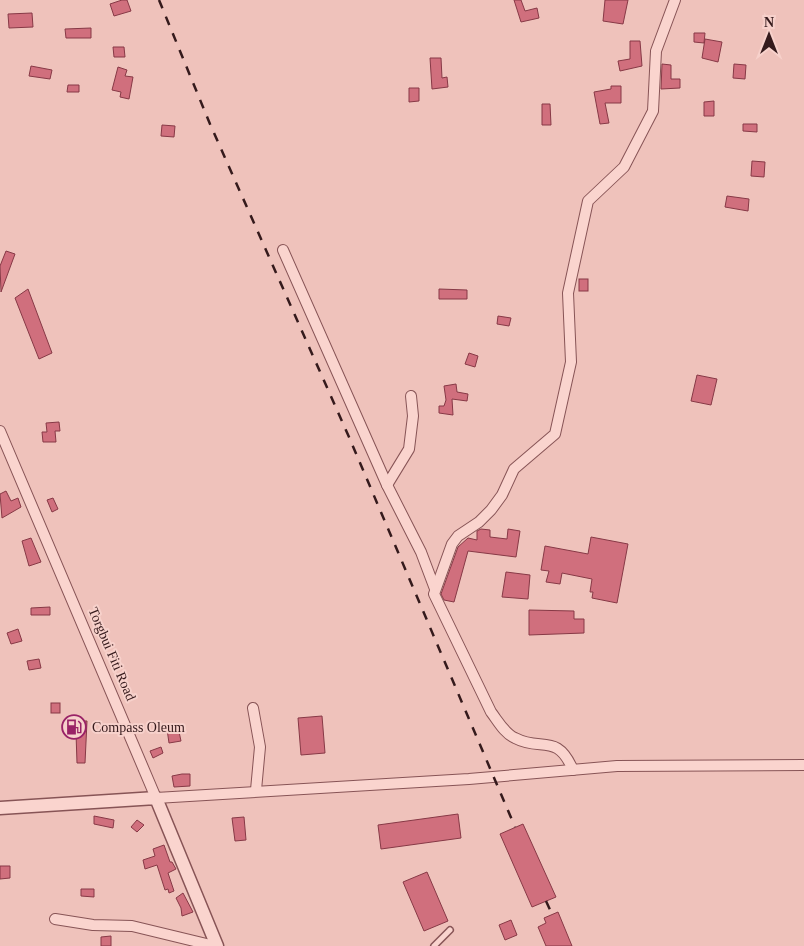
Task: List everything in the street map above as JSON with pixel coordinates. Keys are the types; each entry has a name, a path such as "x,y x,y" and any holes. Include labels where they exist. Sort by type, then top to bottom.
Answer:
{"street":[{"path":"573,770 568,757 561,750 515,739 503,729 491,712 434,594 452,544 458,536 479,522 491,510 502,495 514,469 555,434 571,362 568,293 588,201 624,167 653,111 656,51 675,0"},
{"path":"282,250 387,486 421,552 435,589"},
{"path":"387,486 409,448 413,416 411,396"},
{"name":"Torgbui Fiti Road","path":"0,431 156,798 216,946"},
{"path":"253,708 260,747 256,790"},
{"path":"0,808 256,790 469,779 617,766 804,765"},
{"path":"55,919 94,925 132,926 216,946"}],"lane":[{"path":"434,946 450,930"}],"building":[{"path":"127,0 131,11 114,16 110,4"},
{"path":"514,0 521,0 525,11 537,8 539,18 521,22"},
{"path":"605,0 628,0 623,24 603,21"},
{"path":"32,13 33,27 9,28 8,14"},
{"path":"91,28 91,38 66,38 65,29"},
{"path":"694,33 705,33 704,43 694,42"},
{"path":"705,39 722,42 718,62 702,58"},
{"path":"630,41 640,41 642,66 620,71 618,61 630,59"},
{"path":"113,47 124,47 125,57 114,57"},
{"path":"430,58 441,58 442,78 447,77 448,87 432,89"},
{"path":"662,64 671,65 671,79 680,79 680,88 661,89"},
{"path":"734,64 746,65 745,79 733,78"},
{"path":"31,66 52,70 50,79 29,76"},
{"path":"118,67 127,70 125,76 133,77 129,99 120,97 121,92 112,90"},
{"path":"68,85 79,85 79,92 67,92"},
{"path":"611,86 621,86 621,103 605,103 609,123 600,124 594,92 611,89"},
{"path":"409,88 419,88 419,101 409,102"},
{"path":"714,101 714,116 704,116 704,102"},
{"path":"542,104 550,104 551,125 542,125"},
{"path":"743,124 757,124 757,132 743,131"},
{"path":"162,125 175,126 174,137 161,136"},
{"path":"752,161 765,162 764,177 751,176"},
{"path":"727,196 749,199 748,211 725,207"},
{"path":"6,251 15,254 1,292 0,266"},
{"path":"579,279 588,279 588,291 579,291"},
{"path":"28,289 52,353 39,359 15,298"},
{"path":"439,289 467,290 467,299 439,299"},
{"path":"498,316 511,318 509,326 497,324"},
{"path":"469,353 478,356 475,367 465,364"},
{"path":"697,375 717,379 711,405 691,401"},
{"path":"456,384 457,392 468,394 467,401 452,399 453,415 439,413 439,406 444,406 446,400 444,386"},
{"path":"59,422 60,431 55,431 56,442 43,442 42,432 47,432 46,423"},
{"path":"6,491 11,501 18,498 21,507 2,518 0,494"},
{"path":"53,498 58,509 52,512 47,500"},
{"path":"481,529 490,530 490,537 507,539 508,529 520,531 516,557 468,551 454,602 444,600 441,594 458,547 468,538 477,540 477,531"},
{"path":"591,537 628,544 617,603 592,598 593,592 590,592 592,579 562,573 560,584 546,582 549,571 541,570 545,546 588,554"},
{"path":"31,538 41,562 29,566 22,541"},
{"path":"506,572 530,575 528,599 502,597"},
{"path":"50,607 50,615 31,615 31,608"},
{"path":"529,610 574,611 574,619 584,619 584,633 529,635"},
{"path":"18,629 22,641 11,644 7,633"},
{"path":"39,659 41,668 29,670 27,661"},
{"path":"51,703 60,703 60,713 51,713"},
{"path":"322,716 325,753 301,755 298,718"},
{"path":"64,721 87,721 85,763 77,763 76,733 64,733"},
{"path":"178,727 181,741 169,743 167,729"},
{"path":"161,747 163,753 153,758 150,751"},
{"path":"190,774 190,786 174,787 172,776"},
{"path":"458,814 461,838 381,849 378,825"},
{"path":"94,816 114,820 113,828 94,824"},
{"path":"244,817 246,840 235,841 232,818"},
{"path":"137,820 144,825 137,832 131,827"},
{"path":"523,824 556,897 532,907 500,834"},
{"path":"164,845 170,862 172,862 176,869 168,873 174,891 169,893 168,889 165,890 157,865 145,869 143,860 155,856 153,849"},
{"path":"0,866 10,866 10,878 0,879"},
{"path":"427,872 448,921 424,931 403,882"},
{"path":"81,889 94,889 94,897 81,896"},
{"path":"183,893 193,912 182,916 181,908 176,898"},
{"path":"558,912 572,946 546,946 538,927 546,923 544,918"},
{"path":"511,920 517,935 505,940 499,925"},
{"path":"111,936 111,946 101,946 101,937"}],"railway":[{"path":"159,0 210,124 349,437 515,827"},
{"path":"546,901 552,914"}],"place":[{"name":"Compass Oleum","path":"74,727"}]}
